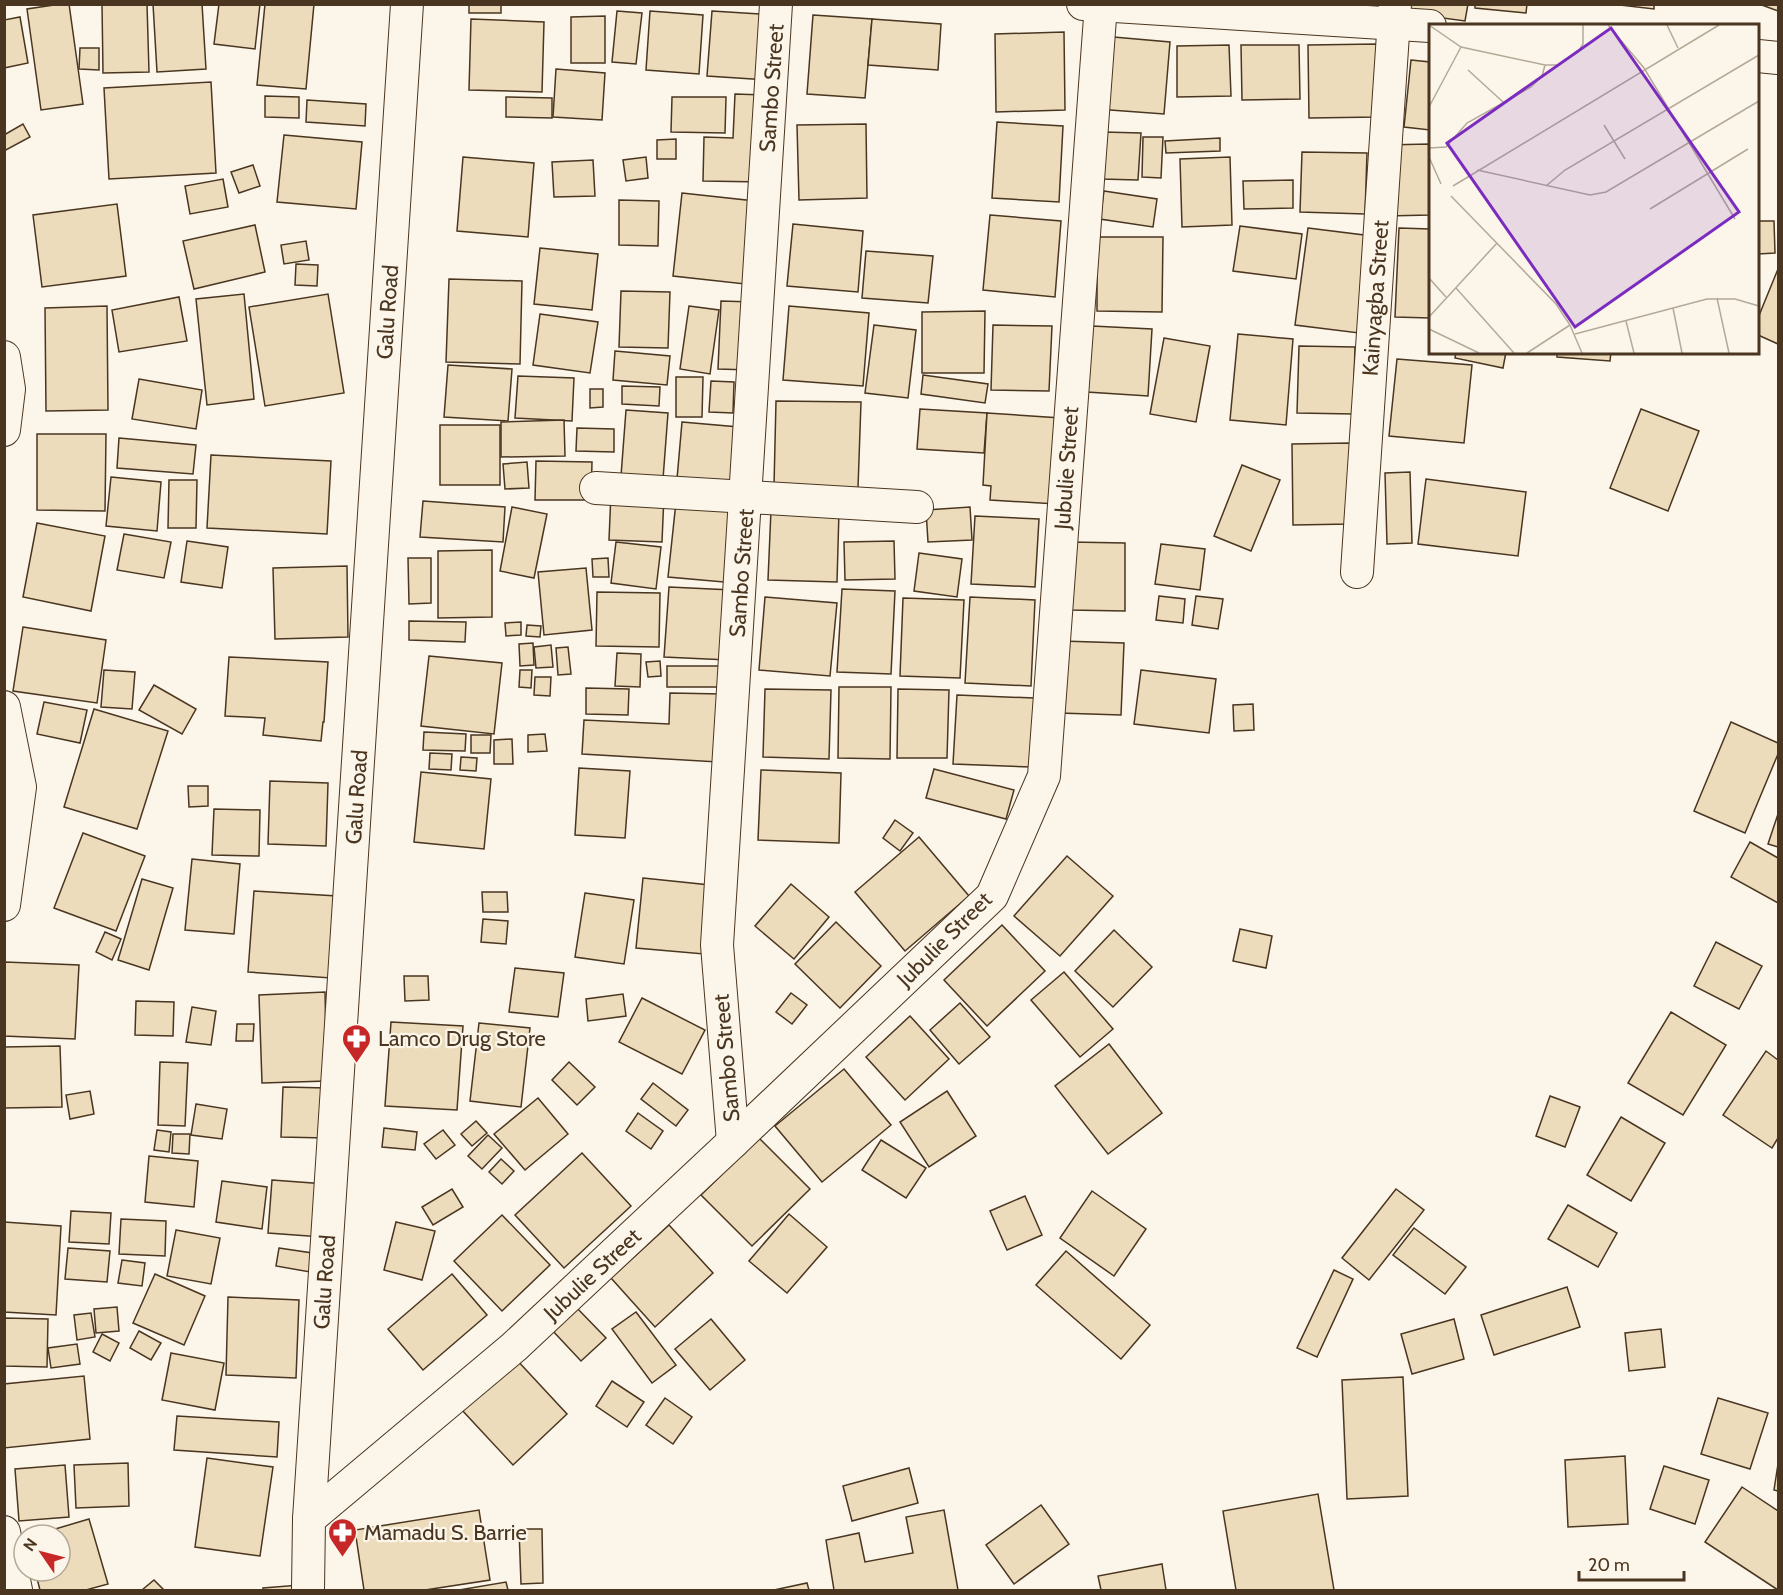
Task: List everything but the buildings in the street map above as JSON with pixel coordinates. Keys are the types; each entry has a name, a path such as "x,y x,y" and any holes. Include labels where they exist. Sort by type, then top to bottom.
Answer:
{"street":[{"name":"Galu Road","path":"308,1590 309,1519 407,4"},
{"name":"Sambo Street","path":"733,1142 717,945 776,4"},
{"path":"1083,4 1394,14 1429,25"},
{"name":"Jubulie Street","path":"309,1519 514,1347 992,896 1044,776 1101,5"},
{"name":"Kainyagba Street","path":"1357,572 1394,14"},
{"path":"1759,56 1779,58"},
{"path":"4,357 9,389 4,430"},
{"path":"596,488 917,507"},
{"path":"4,707 20,787 4,905"},
{"path":"4,1532 16,1590"}],"place":[{"name":"Lamco Drug Store","path":"357,1064"},
{"name":"Mamadu S. Barrie","path":"343,1558"}]}
